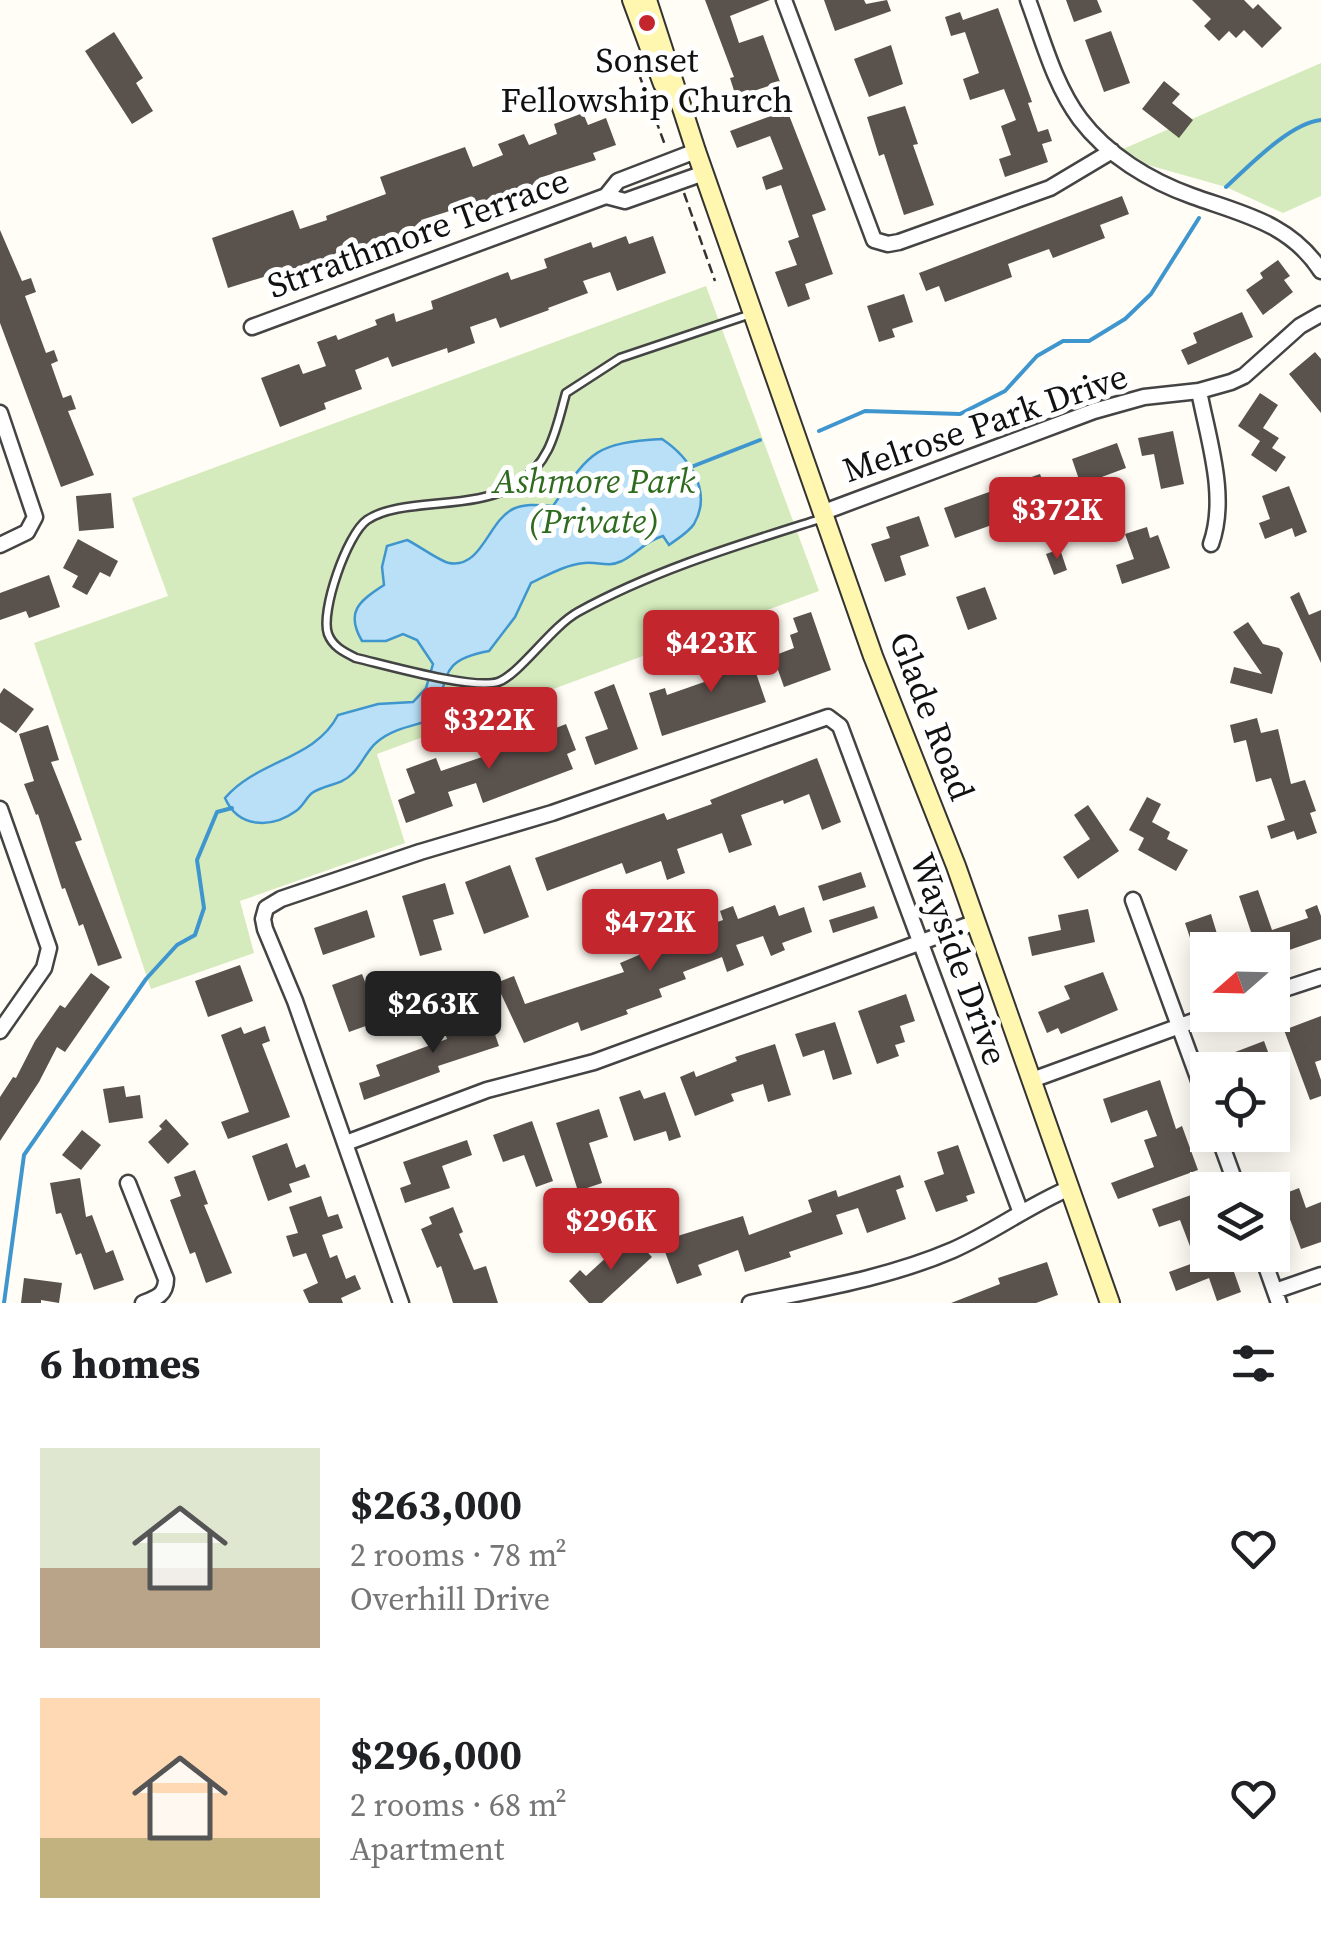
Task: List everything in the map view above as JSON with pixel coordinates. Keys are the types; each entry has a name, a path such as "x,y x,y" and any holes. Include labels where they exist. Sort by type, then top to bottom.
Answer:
{"main road":[{"name":"Glade Road","path":"632,0 671,104 696,151"},
{"name":"Glade Road","path":"647,0 696,151 891,704 976,922 1110,1303"}],"street":[{"path":"784,0 874,240 898,242 1050,188 1112,151"},
{"path":"1028,0 1069,102 1082,122 1112,151 1160,182 1273,224 1301,246 1321,270"},
{"name":"Strrathmore Terrace","path":"252,327 606,196 618,181 696,151"},
{"name":"Strrathmore Terrace","path":"606,196 624,202 704,174"},
{"name":"Melrose Park Drive","path":"825,514 1094,411 1144,397 1200,391 1244,376 1300,326 1321,314"},
{"path":"1200,391 1216,480 1218,516 1211,544"},
{"path":"0,414 34,510 33,525 27,532 0,545"},
{"name":"Wayside Drive","path":"346,1143 263,920 266,908 281,899 552,813 828,717 840,726 1021,1213"},
{"path":"0,809 48,948 44,968 0,1031"},
{"path":"1133,900 1190,1056"},
{"path":"401,1303 346,1143 487,1090 594,1062 976,922"},
{"path":"1290,987 1321,978"},
{"path":"1032,1080 1190,1022"},
{"path":"128,1183 166,1279 158,1298 143,1303"},
{"path":"750,1303 870,1279 921,1263 991,1232 1070,1188"},
{"path":"1268,1272 1277,1297 1321,1275"}],"lane":[{"path":"754,314 620,358 566,393 548,456 516,485 476,500 390,511 365,521 347,549 330,599 325,618 328,636 338,650 356,658 476,684 496,683 510,676 575,613 686,562 825,514"}],"green space":[{"path":"1321,63 1321,196 1283,213 1226,187 1148,165 1123,149"},
{"name":"Ashmore Park (Private)","path":"706,286 819,591 377,754 405,843 240,901 254,953 151,989 34,643 168,596 132,498"}],"water":[{"path":"662,439 689,465 699,487 699,512 686,533 669,545 663,536 657,538 617,563 577,564 531,583 515,617 489,651 461,659 448,672 434,719 383,737 348,777 312,793 286,817 256,822 231,808 225,798 238,785 315,742 338,715 378,704 413,702 426,688 433,664 417,640 403,634 386,641 362,641 357,631 357,608 384,585 382,567 387,546 407,540 445,562 460,563 477,552 497,523 513,509 553,506 576,473 596,454 621,444"}],"building":[{"path":"705,0 770,0 730,16 739,43 763,35 780,82 736,97 730,78 734,77"},
{"path":"824,0 864,0 866,4 887,0 891,11 835,31"},
{"path":"1066,0 1097,0 1102,12 1074,22"},
{"path":"1192,0 1244,0 1253,9 1258,4 1282,28 1262,48 1244,30 1236,38 1229,31 1219,41 1204,26 1211,19"},
{"path":"998,8 1032,102 1028,103 1038,132 1048,129 1052,141 1042,144 1048,162 1005,177 999,159 1011,155 1001,126 1016,120 1004,89 970,100 963,79 979,73 965,32 951,36 945,17 960,12 963,20"},
{"path":"1111,31 1130,83 1104,92 1085,40"},
{"path":"114,32 143,78 136,83 153,111 132,124 85,51"},
{"path":"891,45 903,84 869,97 854,59"},
{"path":"1164,81 1180,94 1172,103 1193,120 1179,138 1142,109"},
{"path":"905,106 918,144 913,145 934,205 904,215 867,117"},
{"path":"787,110 826,210 812,215 833,274 805,284 810,299 788,307 775,272 797,265 788,241 799,237 781,185 766,190 762,177 783,169 770,136 737,148 730,131"},
{"path":"583,113 588,125 606,118 616,145 593,153 596,160 539,178 540,183 458,213 456,209 421,220 423,226 285,276 283,271 228,288 212,238 293,210 300,229 327,220 326,216 386,194 380,177 465,147 473,167 503,155 498,144 524,134 529,145 557,134 554,124"},
{"path":"1122,196 1129,214 1100,225 1105,238 1053,258 1049,249 1008,264 1012,277 945,302 939,286 926,291 919,273"},
{"path":"0,230 22,281 31,278 36,292 25,296 46,353 54,350 58,361 51,364 63,398 71,395 76,409 68,411 94,475 61,487 0,323"},
{"path":"626,236 629,244 653,236 666,273 617,291 610,272 583,281 588,293 549,310 500,328 496,318 470,327 475,343 392,367 388,357 355,370 362,389 324,403 326,409 280,427 261,378 299,364 303,374 326,366 317,342 336,335 338,340 377,325 375,320 394,313 396,322 433,309 431,301 508,272 511,280 547,268 544,259 591,242 593,248"},
{"path":"1278,260 1290,276 1284,280 1293,292 1263,315 1246,290"},
{"path":"904,294 913,322 892,329 895,337 879,342 867,306"},
{"path":"1242,312 1253,337 1188,365 1181,350 1197,343 1193,333"},
{"path":"1315,352 1321,359 1321,413 1289,374"},
{"path":"1260,393 1278,405 1263,428 1279,438 1272,448 1286,457 1276,472 1251,455 1260,441 1238,426"},
{"path":"1173,431 1184,484 1161,489 1154,454 1142,456 1138,438"},
{"path":"1117,443 1126,468 1099,478 1105,493 1086,500 1072,459"},
{"path":"1040,474 1051,504 955,538 944,508"},
{"path":"1289,486 1307,532 1295,537 1292,528 1265,539 1259,523 1270,519 1262,496"},
{"path":"111,493 114,528 79,531 76,496"},
{"path":"919,516 929,546 900,556 906,575 885,582 871,544 890,538 886,527"},
{"path":"1147,527 1150,538 1158,535 1170,568 1122,584 1116,565 1134,559 1125,534"},
{"path":"78,539 118,561 110,577 100,572 87,595 72,587 78,576 63,568"},
{"path":"1060,549 1067,570 1054,575 1046,554"},
{"path":"49,575 60,607 29,618 26,611 0,620 0,593"},
{"path":"985,587 997,619 968,630 956,597"},
{"path":"1299,592 1309,615 1321,610 1321,663 1290,597"},
{"path":"811,612 831,670 784,687 773,656 794,648 790,635 798,632 793,618"},
{"path":"1248,622 1263,644 1283,653 1272,694 1230,683 1234,667 1262,674 1233,632"},
{"path":"747,647 766,702 662,736 649,693 665,688 667,695 707,681 702,668"},
{"path":"614,684 638,749 595,765 585,737 608,729 594,692"},
{"path":"4,688 34,709 16,733 0,722 0,694"},
{"path":"1257,718 1261,733 1278,729 1291,784 1305,780 1316,811 1310,813 1317,833 1297,840 1294,831 1271,839 1267,826 1285,820 1271,778 1256,782 1246,740 1234,743 1230,725"},
{"path":"566,724 576,750 567,754 573,769 483,803 476,783 448,792 453,806 406,823 398,800 415,793 406,769 436,758 441,771 485,756 480,743 499,737 503,749"},
{"path":"48,725 59,760 51,762 82,840 75,842 122,958 98,966 83,924 79,926 65,888 62,889 24,784 34,781 19,734"},
{"path":"817,758 841,822 822,830 809,794 784,804 783,800 741,815 752,845 729,853 722,833 677,849 685,873 667,880 661,861 626,874 622,863 547,891 535,858 664,813 667,820"},
{"path":"1147,797 1161,804 1152,822 1170,832 1167,839 1188,850 1176,871 1138,850 1144,838 1129,830"},
{"path":"1088,805 1119,851 1078,879 1063,857 1090,839 1074,815"},
{"path":"510,865 529,917 484,934 465,882"},
{"path":"861,872 866,887 823,901 818,886"},
{"path":"445,883 454,914 433,920 442,950 420,956 402,896"},
{"path":"1258,890 1272,930 1308,918 1305,910 1317,905 1321,939 1290,950 1290,932 1251,932 1239,896"},
{"path":"775,905 779,916 804,907 812,932 782,943 785,950 771,956 763,936 736,945 744,965 727,972 722,957 683,972 686,979 659,989 662,997 581,1031 578,1022 524,1043 496,983 514,976 525,1004 624,972 620,963 672,941 675,950 710,937 706,926 723,920 720,911 733,906 738,919"},
{"path":"874,906 878,918 833,933 829,920"},
{"path":"1088,909 1095,942 1032,956 1028,937 1061,930 1058,915"},
{"path":"367,910 375,937 323,955 314,928"},
{"path":"1211,914 1216,932 1190,932 1190,938 1185,923"},
{"path":"240,965 253,1001 208,1017 195,981"},
{"path":"1103,972 1118,1010 1061,1034 1058,1028 1047,1033 1038,1012 1070,999 1064,986"},
{"path":"91,973 110,987 65,1052 57,1047 0,1141 0,1097 16,1078 60,1005 65,1008"},
{"path":"362,974 374,1005 382,1002 388,1018 349,1032 332,985"},
{"path":"906,994 915,1021 900,1026 905,1042 895,1045 899,1056 877,1064 858,1011"},
{"path":"1321,1016 1321,1060 1315,1062 1321,1096 1310,1100 1285,1032 1290,1032 1290,1028"},
{"path":"464,1017 467,1024 489,1017 499,1046 438,1066 440,1072 364,1100 359,1083 380,1076 376,1065 447,1039 442,1024"},
{"path":"835,1022 852,1074 833,1080 824,1050 803,1057 795,1034"},
{"path":"265,1026 270,1041 262,1044 290,1117 228,1139 221,1122 249,1112 221,1035 241,1027 244,1034"},
{"path":"1264,1041 1268,1052 1235,1052"},
{"path":"775,1044 791,1095 768,1102 763,1084 731,1094 734,1101 695,1116 680,1077 694,1071 696,1077 737,1061 735,1057"},
{"path":"1160,1080 1176,1129 1182,1126 1198,1170 1118,1199 1111,1183 1154,1167 1144,1140 1157,1136 1147,1110 1111,1123 1103,1099"},
{"path":"124,1086 126,1097 140,1095 143,1118 109,1123 103,1089"},
{"path":"640,1090 644,1099 665,1092 681,1137 669,1141 666,1131 634,1141 619,1097"},
{"path":"599,1109 608,1137 589,1143 602,1183 578,1191 556,1123"},
{"path":"166,1119 189,1144 168,1164 148,1142 162,1129 159,1126"},
{"path":"532,1121 553,1181 536,1187 524,1155 503,1162 493,1135"},
{"path":"82,1130 101,1145 81,1170 62,1155"},
{"path":"467,1140 472,1155 442,1166 450,1188 405,1203 400,1188 411,1184 403,1162"},
{"path":"287,1143 296,1168 305,1164 310,1177 289,1184 292,1192 268,1201 252,1156"},
{"path":"958,1145 975,1193 966,1196 968,1201 936,1212 924,1181 944,1174 937,1152"},
{"path":"195,1170 208,1204 204,1205 232,1273 206,1283 195,1252 190,1254 170,1200 181,1196 174,1177"},
{"path":"900,1175 904,1187 896,1190 906,1219 867,1233 858,1208 836,1215 843,1234 789,1252 791,1257 745,1272 738,1250 698,1265 702,1275 677,1284 661,1241 743,1216 749,1235 812,1212 808,1200 836,1190 838,1197"},
{"path":"80,1178 86,1217 92,1215 106,1253 113,1250 124,1280 94,1290 61,1213 56,1214 50,1183"},
{"path":"1299,1188 1306,1208 1321,1202 1321,1242 1301,1249 1290,1219 1290,1192"},
{"path":"1190,1195 1190,1246 1180,1220 1159,1227 1152,1209"},
{"path":"321,1196 328,1217 338,1214 343,1228 322,1235 330,1258 337,1255 346,1279 355,1275 361,1289 341,1298 343,1303 309,1303 303,1290 318,1283 306,1253 293,1257 286,1236 298,1233 289,1207"},
{"path":"453,1207 474,1270 486,1266 498,1303 453,1303 441,1266 437,1268 421,1229 432,1224 429,1217"},
{"path":"635,1239 652,1257 602,1303 589,1303 569,1281 580,1270 586,1276 622,1243 626,1247"},
{"path":"1047,1262 1058,1295 1036,1303 951,1303 1000,1284 998,1278"},
{"path":"1190,1264 1190,1272 1234,1272 1241,1292 1217,1301 1209,1278 1176,1291 1169,1272"},
{"path":"24,1278 62,1283 59,1303 21,1303"}],"waterway":[{"path":"1226,187 1283,137 1321,120"},
{"path":"819,431 865,411 960,414 1005,391 1037,356 1063,341 1089,341 1125,319 1151,294 1199,218"},
{"path":"691,467 760,440"},
{"path":"4,1303 24,1155 146,979 177,945 195,935 204,908 197,860 217,812 232,808"}],"place":[{"name":"Sonset Fellowship Church","path":"647,23"}]}
